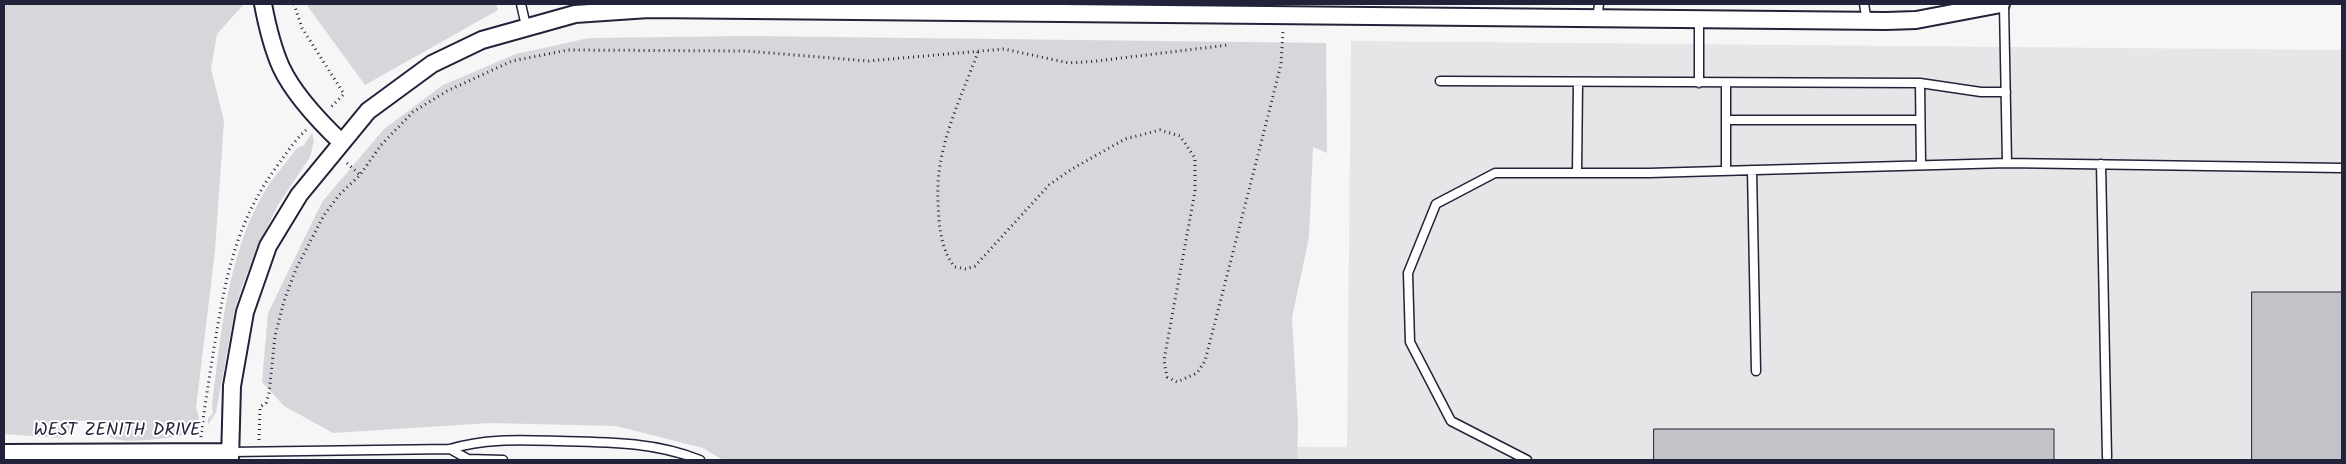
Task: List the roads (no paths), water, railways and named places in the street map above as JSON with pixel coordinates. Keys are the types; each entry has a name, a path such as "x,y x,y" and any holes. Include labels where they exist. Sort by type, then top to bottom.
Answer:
{"street":[{"path":"263,4 270,35 282,68 318,119 341,142"},
{"path":"230,456 232,386 245,312 265,254 299,195 368,111 432,64 482,40 526,26 575,14 649,9 1126,9 1284,17 1598,11 1699,20 1867,21 1916,20 2002,4"},
{"name":"WEST ZENITH DRIVE","path":"4,453 230,456"}],"lane":[{"path":"521,4 526,26"},
{"path":"1864,4 1867,21"},
{"path":"2002,4 2007,163"},
{"path":"1699,20 1699,83"},
{"path":"1440,81 1726,84 1920,83 1981,92 2006,92"},
{"path":"1577,173 1578,83"},
{"path":"1920,83 1921,165"},
{"path":"1726,84 1726,171"},
{"path":"1726,120 1920,120"},
{"path":"1527,460 1451,421 1410,342 1408,273 1436,204 1495,173 1726,171 2007,163 2342,168"},
{"path":"2102,164 2107,457"},
{"path":"1752,170 1756,371"},
{"path":"230,456 259,452 450,449 472,442 496,439 629,442 683,453 700,460"},
{"path":"450,449 468,459 503,460"}]}
